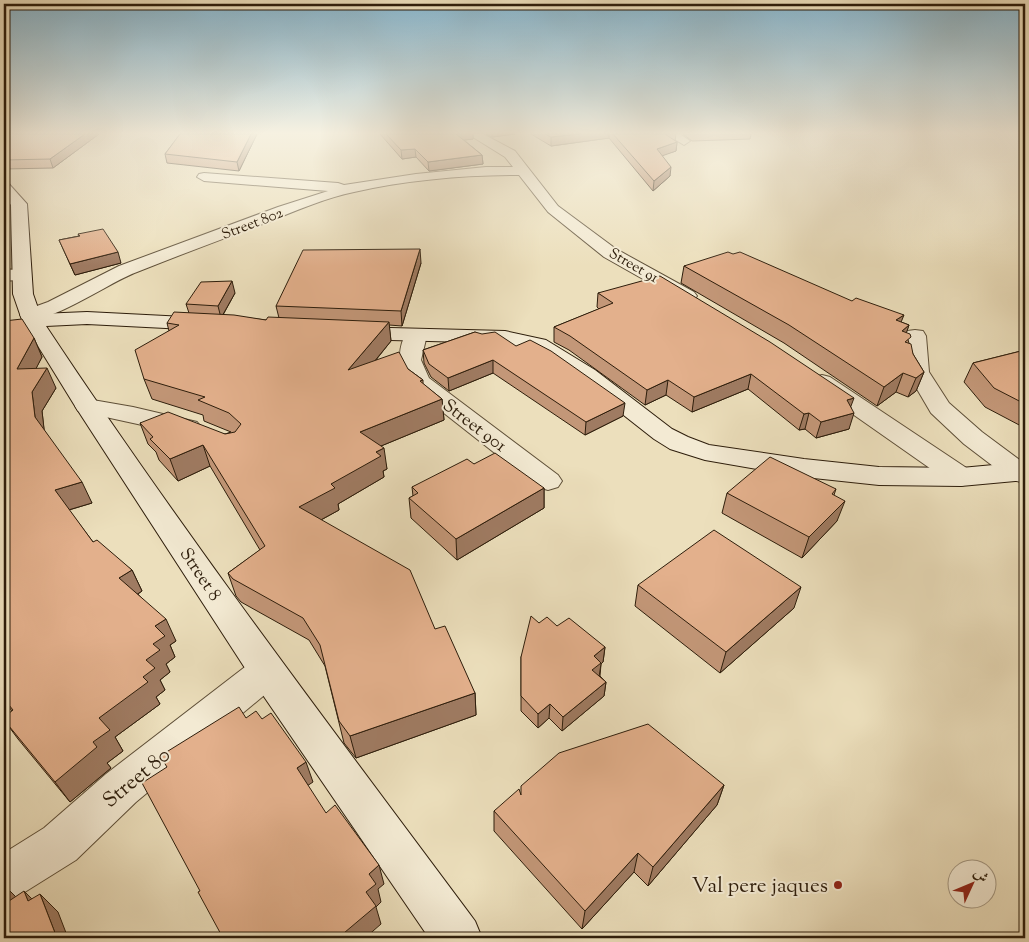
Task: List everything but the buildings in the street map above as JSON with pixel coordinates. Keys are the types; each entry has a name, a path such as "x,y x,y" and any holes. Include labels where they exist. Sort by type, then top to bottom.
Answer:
{"street":[{"path":"217,178 350,188"},
{"name":"Street 802","path":"28,324 55,306 125,270 284,210 350,188 416,178"},
{"name":"Street 91","path":"529,178 553,209 610,253 699,303"},
{"name":"Street 8","path":"4,187 19,204 12,275 23,294 28,324 87,406 267,671 458,938"},
{"path":"28,324 87,318 228,326"},
{"path":"328,332 505,336 538,345 560,357 593,380 663,434 679,443 705,452 804,468 879,476 960,477 1023,472"},
{"name":"Street 901","path":"416,335 409,353 410,369 420,384 548,481"},
{"path":"915,336 918,372 940,408 973,438 1023,472"},
{"path":"808,373 960,477"},
{"path":"87,406 133,414 212,434"},
{"name":"Street 80","path":"4,879 60,844 121,788 267,671"}],"place":[{"name":"Val pere jaques","path":"838,885"}]}
